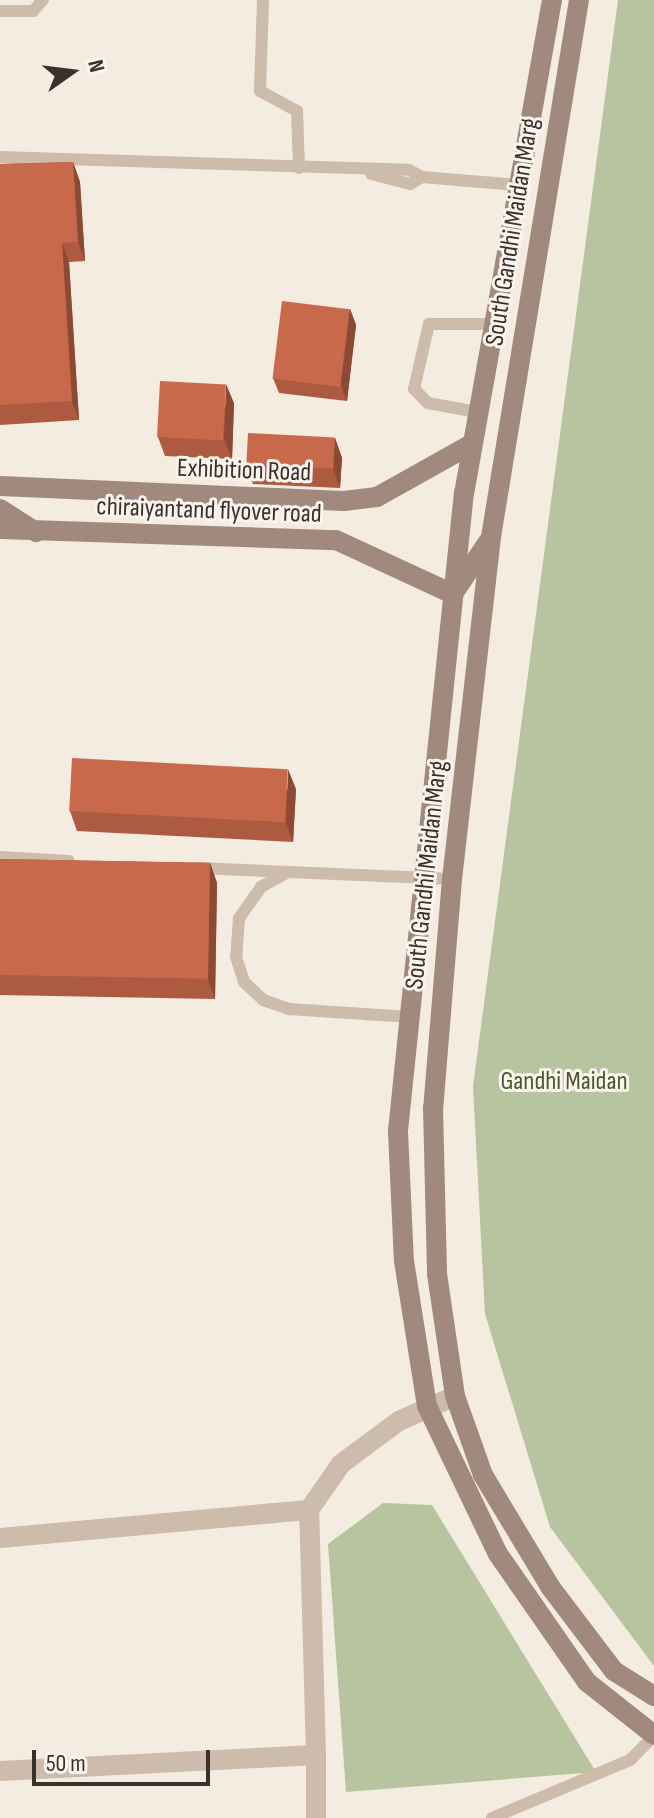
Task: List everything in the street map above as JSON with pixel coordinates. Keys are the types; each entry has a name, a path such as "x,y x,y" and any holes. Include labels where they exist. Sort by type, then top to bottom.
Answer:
{"main road":[{"path":"552,0 490,324 453,594 398,1131 404,1261 427,1406 535,1613 587,1682 654,1736"},
{"name":"South Gandhi Maidan Marg","path":"579,0 491,537 452,879 433,1108 437,1274 455,1396 483,1475 551,1588 614,1671 654,1696"},
{"name":"Exhibition Road","path":"0,486 344,501 377,497 472,444"},
{"path":"36,532 6,510 45,489"},
{"name":"chiraiyantand flyover road","path":"0,529 336,540 453,594"},
{"path":"453,594 491,537"}],"street":[{"path":"316,1818 309,1510 341,1464 427,1406 455,1396"},
{"path":"0,1538 309,1510"},
{"path":"0,1771 316,1755"}],"lane":[{"path":"0,11 33,11 43,0"},
{"path":"263,0 260,91 297,111 299,168"},
{"path":"0,157 299,168 371,174 409,170 422,177 517,185"},
{"path":"477,412 428,403 414,389 429,324 490,324"},
{"path":"0,857 91,862"},
{"path":"182,867 452,879"},
{"path":"288,872 261,887 239,918 236,957 244,982 263,1000 289,1009 410,1017"},
{"path":"492,1818 630,1760 654,1736"}],"green space":[{"name":"Gandhi Maidan","path":"618,0 654,0 654,1666 550,1527 485,1314 473,1086"},
{"path":"383,1503 432,1505 596,1772 346,1792 328,1544"}],"building":[{"path":"73,162 78,242 62,243 72,401 0,405 0,164"},
{"path":"282,301 349,309 340,387 272,378"},
{"path":"160,381 226,384 223,440 157,437"},
{"path":"248,433 335,438 333,469 246,464"},
{"path":"72,758 288,769 285,822 69,811"},
{"path":"0,859 210,863 208,979 0,975"}]}
